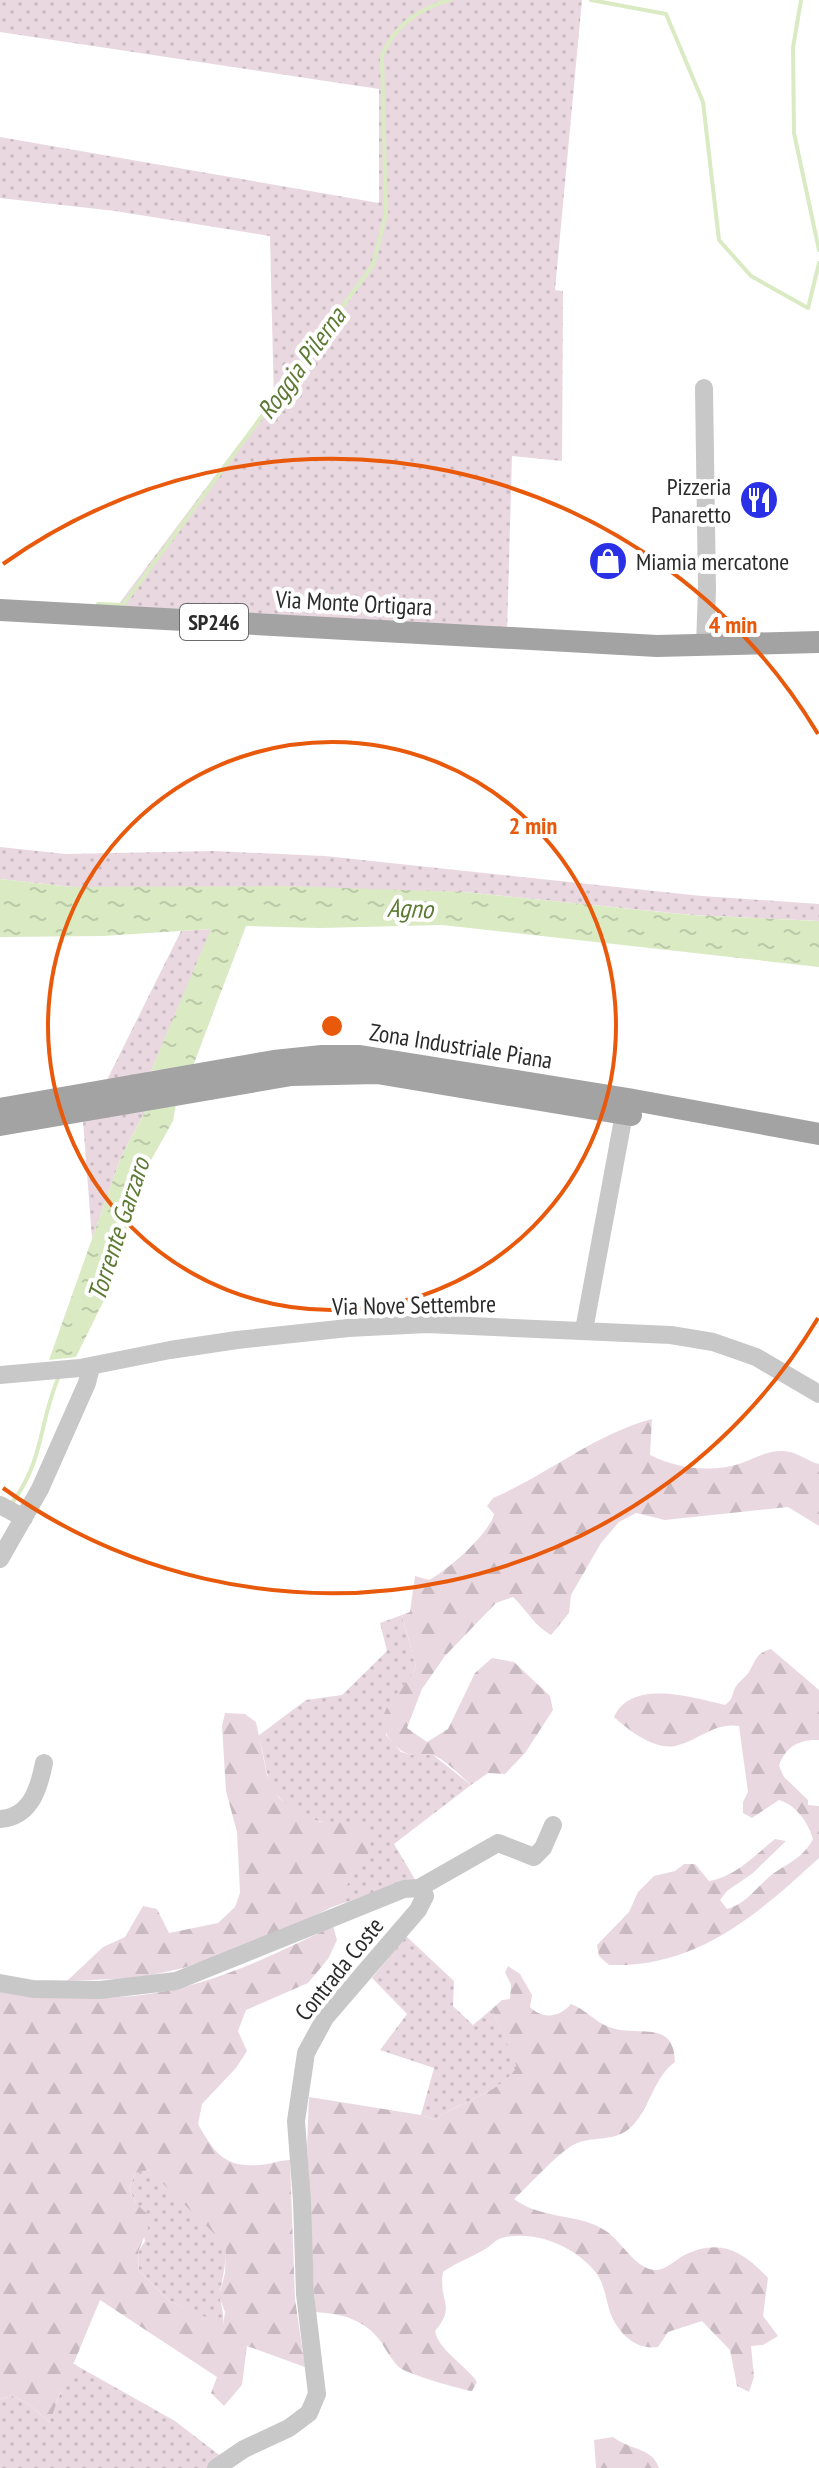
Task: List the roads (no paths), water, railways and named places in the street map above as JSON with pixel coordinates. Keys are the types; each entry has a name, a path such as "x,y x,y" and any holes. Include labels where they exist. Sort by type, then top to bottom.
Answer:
{"main road":[{"name":"Via Monte Ortigara","path":"0,610 657,646 819,642"},
{"name":"Zona Industriale Piana","path":"0,1125 161,1090 210,1072 298,1058 360,1056 399,1060 819,1134"},
{"name":"Zona Industriale Piana","path":"0,1109 161,1090 194,1092 291,1075 377,1073 819,1150"}],"street":[{"path":"704,388 705,645"},
{"path":"584,1330 624,1114"},
{"name":"Via Nove Settembre","path":"0,1375 86,1368 204,1344 348,1328 427,1324 671,1335 713,1342 756,1357 816,1391"},
{"path":"0,1559 40,1489 79,1401 86,1368"},
{"path":"0,1505 24,1518"},
{"path":"0,1819 19,1814 32,1803 44,1763"},
{"path":"419,1888 498,1843 534,1857 543,1848 553,1825"},
{"name":"Contrada Coste","path":"0,1983 33,1989 100,1990 176,1981 404,1889 419,1888 425,1896 418,1910 325,2018 306,2053 296,2121 305,2294 317,2394 309,2413 289,2428 244,2449 216,2468"}],"water":[{"name":"Agno","path":"0,879 72,887 283,886 464,892 691,915 819,921 819,967 442,925 246,926 193,1066 151,1071 211,929 103,936 0,937"},
{"path":"176,1104 173,1121 141,1178 109,1290 76,1357 49,1360 121,1157 146,1110"}],"waterway":[{"name":"Roggia Pilerna","path":"98,604 123,605 373,265 386,214 382,56 393,36 408,20 427,8 449,0"},
{"name":"Roggia Pilerna","path":"591,0 666,14 703,102 719,240 751,276 808,308 819,263"},
{"path":"801,0 793,48 794,133 819,250"},
{"name":"Torrente Garzaro","path":"12,1503 23,1487 36,1455 60,1374"}],"place":[{"name":"Pizzeria Panaretto","path":"759,500"},
{"name":"Miamia mercatone","path":"608,561"}]}
